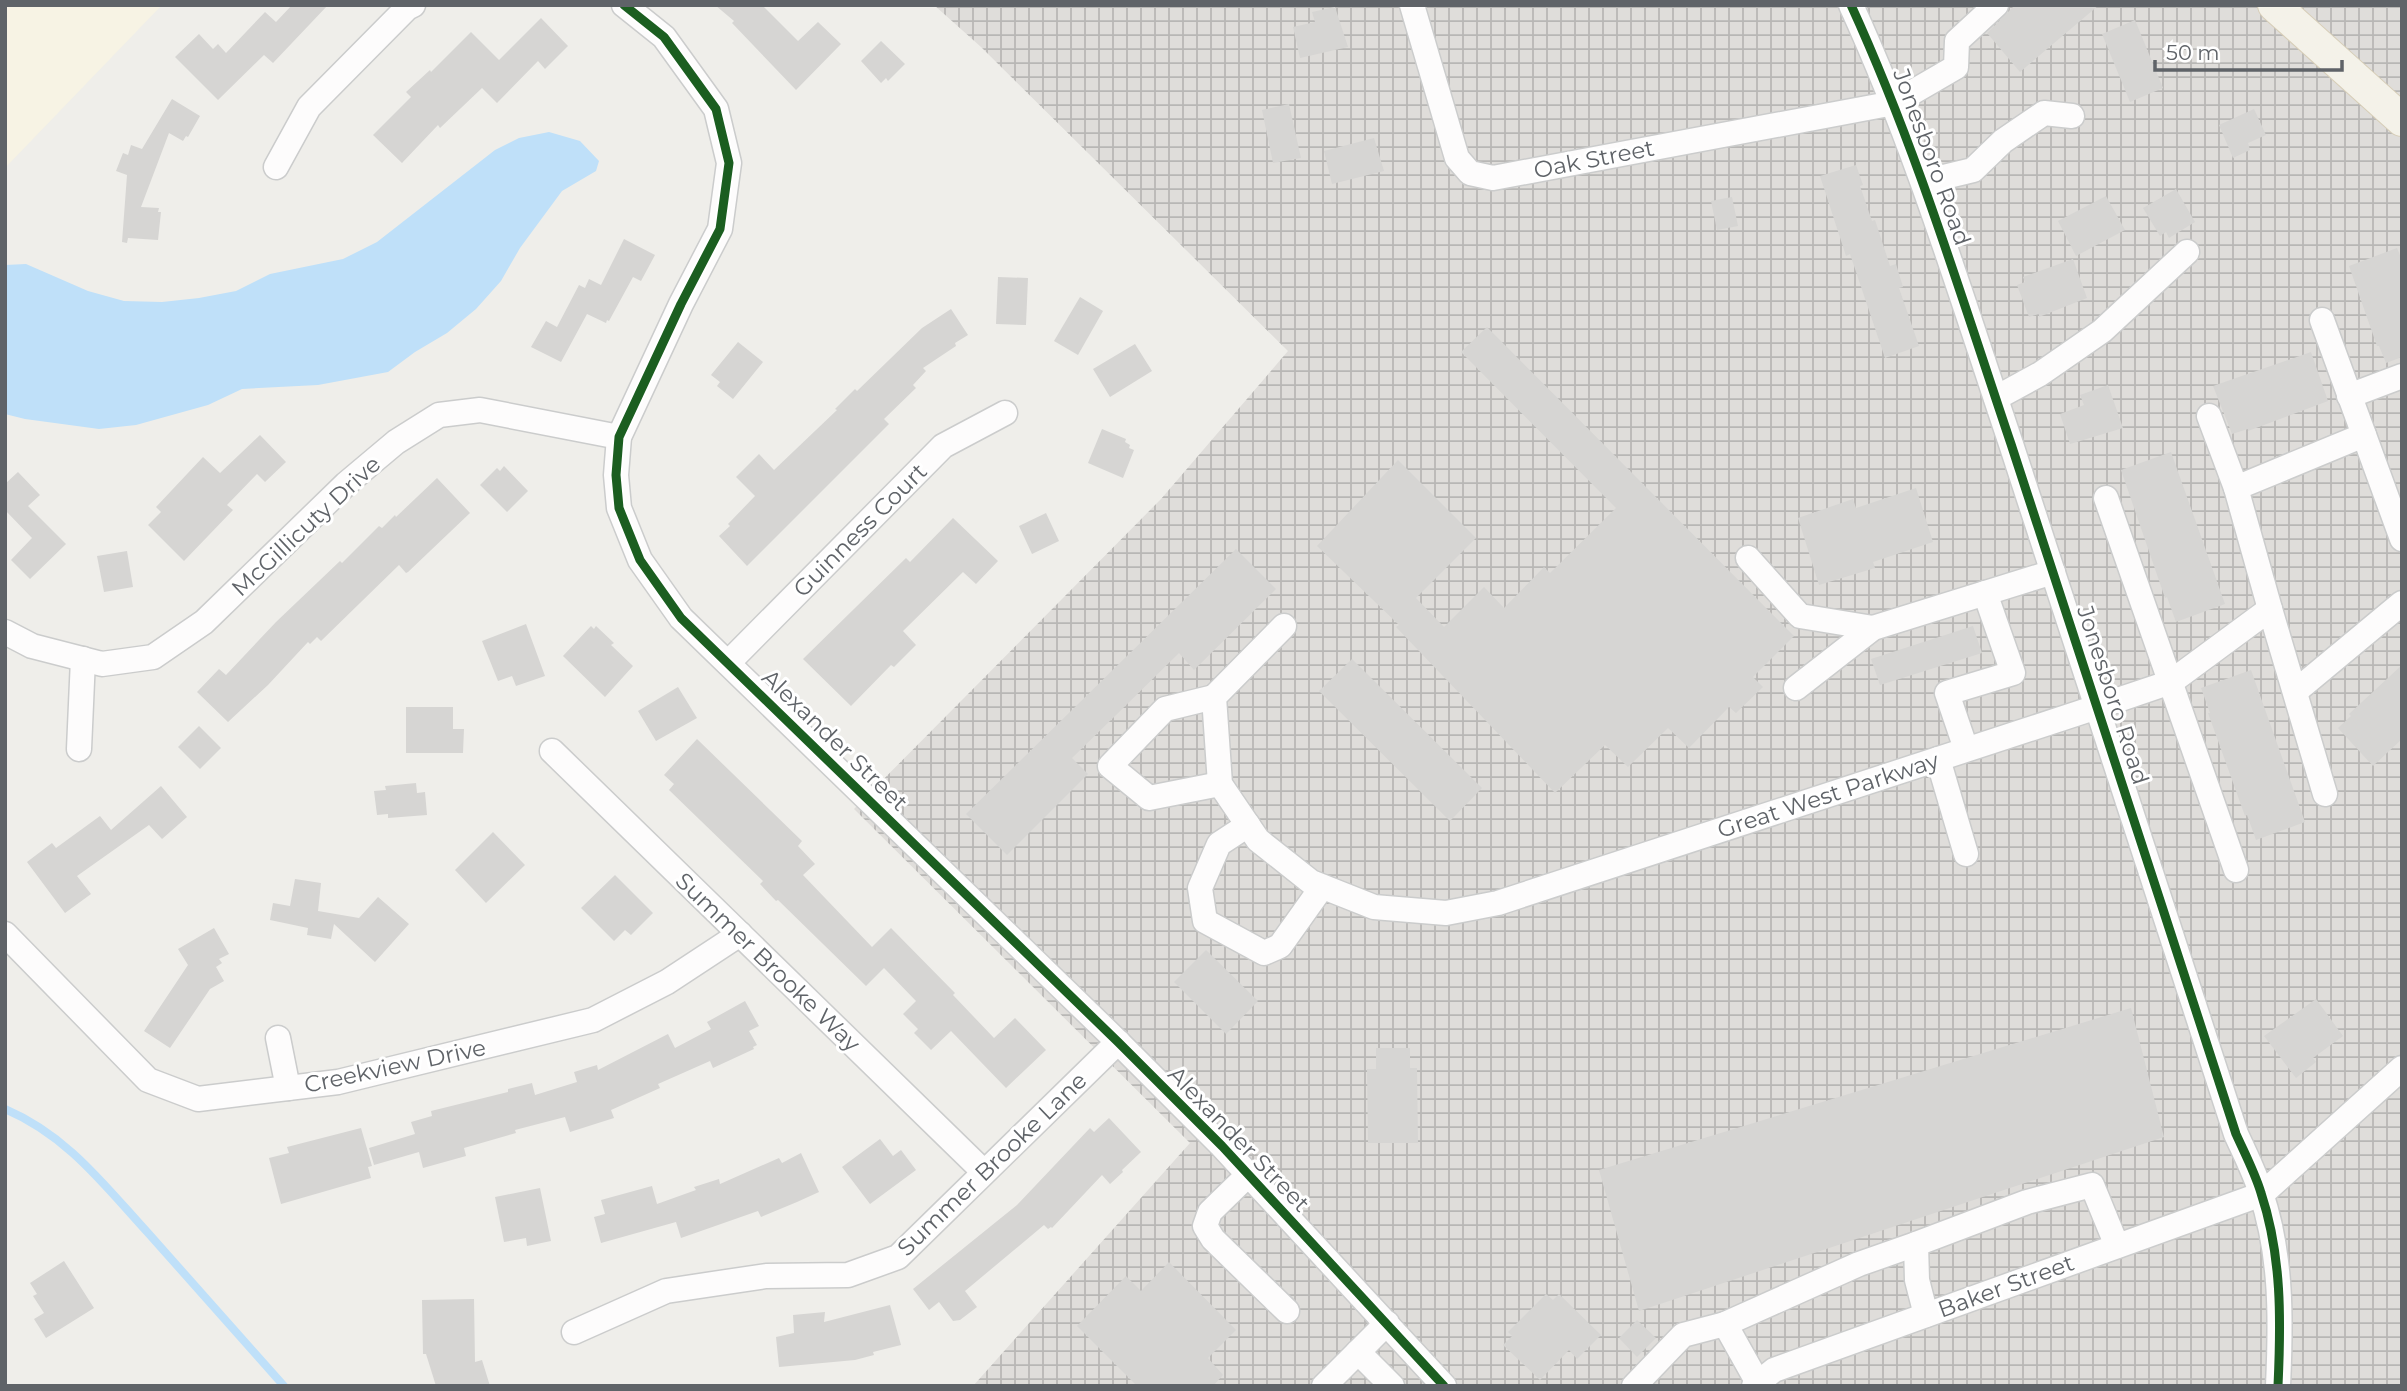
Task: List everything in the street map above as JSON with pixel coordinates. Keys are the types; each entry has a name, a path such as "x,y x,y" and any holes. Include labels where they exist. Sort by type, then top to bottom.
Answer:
{"main road":[{"path":"2274,5 2402,120"}],"street":[{"path":"275,167 309,107 413,5"},
{"name":"Alexander Street","path":"624,5 664,37 716,109 729,163 720,229 681,304 619,437 616,475 619,508 640,560 681,618 1118,1042 1249,1174 1440,1384"},
{"name":"Oak Street","path":"1412,5 1457,158 1470,173 1493,178 1894,103 1956,67 1957,41 1996,5"},
{"name":"Jonesboro Road","path":"1857,12 1923,182 2236,1134 2262,1194 2277,1261 2281,1323 2278,1386"},
{"path":"1923,182 1973,170 2003,141 2044,113 2072,116"},
{"path":"1996,398 2040,374 2093,338 2187,252"},
{"path":"2322,320 2401,533"},
{"path":"2349,396 2402,376"},
{"name":"McGillicuty Drive","path":"5,632 32,646 102,664 153,657 204,622 346,484 396,442 439,415 480,410 619,437"},
{"name":"Guinness Court","path":"727,663 943,446 1005,413"},
{"path":"2209,416 2236,488 2325,794"},
{"path":"2236,488 2364,435"},
{"path":"2106,498 2236,870"},
{"path":"1748,558 1800,616 1873,628"},
{"path":"1796,688 1873,628 2053,572"},
{"path":"1966,749 1947,693 2013,673 1985,593"},
{"path":"2296,691 2402,603"},
{"name":"Great West Parkway","path":"1220,784 1258,840 1311,883 1374,907 1446,913 1497,903 2171,682 2270,609"},
{"path":"1214,697 1220,784 1149,798 1110,766 1166,709 1214,697 1284,626"},
{"path":"79,748 83,659"},
{"name":"Summer Brooke Way","path":"552,751 984,1171"},
{"path":"1938,759 1966,854"},
{"path":"1248,825 1219,844 1200,888 1205,921 1264,953 1280,946 1322,887"},
{"name":"Creekview Drive","path":"5,934 148,1080 198,1099 338,1082 593,1020 667,982 740,934"},
{"path":"278,1038 288,1088"},
{"name":"Summer Brooke Lane","path":"574,1332 666,1291 766,1276 848,1275 898,1257 1118,1042"},
{"path":"2262,1194 2402,1068"},
{"path":"1249,1174 1210,1212 1205,1226 1213,1238 1287,1311"},
{"path":"1634,1386 1683,1335 1725,1324 1859,1264 2027,1202 2092,1185 2117,1246"},
{"name":"Baker Street","path":"1756,1384 1774,1370 2262,1194"},
{"path":"1916,1244 1917,1280 1926,1315"},
{"path":"1324,1386 1387,1323"},
{"path":"1725,1324 1756,1384"},
{"path":"1358,1352 1392,1386"}],"shaded area":[{"path":"5,5 162,5 5,168"},
{"path":"934,5 2402,5 2402,1386 973,1386 1190,1143 854,809 1161,499 1288,351 981,47"}],"water":[{"path":"549,132 580,141 599,161 596,171 562,191 520,248 501,281 476,309 447,333 388,372 318,385 242,389 208,405 136,425 99,429 5,414 5,265 26,264 88,291 124,301 162,302 236,291 270,274 343,259 377,242 495,150 519,138"}],"building":[{"path":"292,5 328,5 273,63 264,55 218,100 175,57 199,34 213,49 218,44 226,53 265,12 276,22"},
{"path":"715,5 762,5 798,41 818,22 841,44 796,90 732,23 734,21"},
{"path":"2015,5 2099,5 2020,72 1987,33"},
{"path":"1335,7 1348,47 1300,58 1293,27 1315,22 1312,12"},
{"path":"541,18 568,46 545,69 538,61 497,103 482,88 440,128 438,125 402,163 373,135 411,97 406,92 430,70 431,72 471,32 499,60"},
{"path":"2135,20 2163,88 2130,102 2102,34"},
{"path":"881,41 905,64 888,81 886,78 881,83 861,61"},
{"path":"172,99 200,116 183,141 169,133 141,207 159,208 158,212 161,212 158,240 128,238 127,243 122,242 127,175 116,171 123,153 128,155 131,145 142,149"},
{"path":"1289,104 1301,158 1273,163 1262,110"},
{"path":"2254,109 2266,135 2248,143 2250,150 2233,158 2219,125"},
{"path":"1374,138 1384,171 1332,184 1324,151"},
{"path":"1856,165 1863,185 1860,186 1872,221 1875,220 1890,266 1896,264 1903,287 1899,288 1919,346 1885,358 1850,254 1846,256 1820,176"},
{"path":"2176,189 2195,222 2169,238 2166,232 2160,236 2143,208"},
{"path":"2106,196 2125,230 2076,256 2058,221"},
{"path":"1732,197 1738,226 1717,230 1711,201"},
{"path":"624,239 655,255 641,281 633,277 609,321 606,323 587,314 561,362 531,347 546,321 557,327 579,285 585,288 589,279 601,285"},
{"path":"2397,248 2402,260 2402,357 2386,363 2377,346 2349,266"},
{"path":"2073,259 2087,298 2039,317 2039,314 2029,317 2017,285 2025,282 2023,277"},
{"path":"998,277 1028,278 1026,325 996,324"},
{"path":"1080,297 1103,311 1078,355 1054,341"},
{"path":"951,309 968,335 923,368 926,371 913,385 916,388 884,419 889,424 747,566 719,536 755,496 736,477 759,454 774,470 837,410 835,409 855,389 857,391 922,328"},
{"path":"1487,327 1794,636 1753,677 1763,687 1736,713 1729,707 1689,748 1668,728 1628,767 1605,745 1555,793 1396,627 1399,625 1317,546 1398,460 1476,538 1416,598 1444,627 1484,587 1504,608 1544,567 1550,573 1616,508 1461,352"},
{"path":"738,342 763,362 733,399 717,386 720,382 711,375"},
{"path":"1135,344 1152,371 1110,397 1093,369"},
{"path":"2311,352 2328,401 2248,431 2232,434 2213,386"},
{"path":"2108,385 2123,428 2070,444 2060,414 2084,405 2080,395"},
{"path":"1102,429 1126,439 1129,448 1134,450 1123,478 1088,463"},
{"path":"260,435 286,462 265,482 257,474 227,505 233,510 184,561 148,525 161,512 156,507 203,457 220,473"},
{"path":"2171,452 2225,604 2176,622 2167,597 2165,598 2121,470"},
{"path":"504,466 528,491 507,512 480,485 497,468 500,471"},
{"path":"18,472 40,495 28,506 66,544 30,579 11,560 32,538 5,510 5,484"},
{"path":"437,478 470,513 408,572 399,565 321,641 317,637 310,644 308,642 268,685 228,722 197,692 219,669 226,675 276,622 340,561 342,563 379,526 382,528 395,515 396,517"},
{"path":"1916,488 1933,542 1873,562 1875,568 1819,585 1798,518 1853,499 1856,508"},
{"path":"1046,513 1059,541 1032,554 1019,526"},
{"path":"953,518 998,561 976,584 963,572 903,631 916,645 894,667 891,665 851,706 803,659 906,558 910,562"},
{"path":"1236,549 1276,589 1194,670 1179,653 1072,758 1088,774 1007,855 966,814"},
{"path":"127,551 133,587 104,592 97,556"},
{"path":"526,624 545,676 516,686 512,676 498,681 482,641"},
{"path":"591,626 594,629 596,626 614,643 611,645 633,666 605,697 563,656"},
{"path":"1973,626 1982,653 1880,685 1871,659"},
{"path":"1352,659 1482,788 1450,821 1319,691"},
{"path":"2402,665 2402,739 2373,766 2338,728 2351,716 2349,714"},
{"path":"2251,670 2305,822 2256,840 2247,815 2245,816 2201,688"},
{"path":"678,687 697,718 656,741 638,711"},
{"path":"406,707 453,707 453,729 464,729 463,753 406,753"},
{"path":"199,726 221,748 200,769 178,747"},
{"path":"697,739 802,841 798,846 815,864 803,875 872,947 891,928 955,993 953,995 994,1038 1015,1018 1046,1050 1006,1088 951,1031 931,1050 914,1033 918,1029 903,1014 916,1001 884,968 866,986 778,900 776,901 760,884 763,881 669,790 674,784 664,775"},
{"path":"416,783 417,793 425,792 427,815 388,818 388,814 377,815 374,791 386,790 385,786"},
{"path":"161,786 187,817 162,839 149,825 77,876 91,894 65,913 27,862 52,843 56,848 100,816 111,830"},
{"path":"493,832 525,865 486,903 455,870"},
{"path":"615,875 653,913 631,935 625,930 614,941 581,908"},
{"path":"295,879 321,883 318,911 359,918 378,897 409,924 375,962 334,924 331,939 307,935 308,928 270,920 273,903 290,906"},
{"path":"214,928 229,954 219,959 222,963 216,967 224,981 210,989 170,1048 144,1031 188,965 178,949"},
{"path":"1206,950 1258,1001 1226,1034 1174,982"},
{"path":"2316,999 2343,1036 2313,1058 2316,1062 2296,1078 2264,1036"},
{"path":"745,1001 759,1026 749,1031 757,1045 754,1049 713,1068 710,1061 658,1084 660,1088 611,1110 614,1118 570,1132 565,1117 515,1130 516,1133 464,1148 466,1156 423,1168 419,1152 374,1165 369,1148 415,1134 411,1122 432,1116 431,1111 508,1092 508,1089 532,1083 535,1095 577,1082 574,1072 597,1065 598,1070 668,1034 675,1048 711,1029 707,1022"},
{"path":"2131,1008 2164,1137 1639,1311 1599,1170"},
{"path":"1376,1048 1410,1048 1410,1068 1417,1068 1418,1143 1368,1143 1367,1069 1376,1069"},
{"path":"1109,1118 1141,1152 1123,1172 1110,1184 1102,1175 1052,1228 1048,1229 1044,1225 965,1291 977,1307 960,1320 953,1321 939,1302 929,1310 913,1289 1017,1205 1090,1128 1094,1132"},
{"path":"361,1128 372,1166 368,1167 371,1178 281,1204 269,1158 289,1153 287,1147"},
{"path":"880,1139 893,1156 901,1150 916,1170 870,1204 842,1167"},
{"path":"801,1153 819,1192 797,1202 761,1217 758,1211 681,1238 676,1222 601,1243 594,1217 605,1214 601,1200 652,1186 657,1204 696,1190 694,1187 719,1179 720,1184 779,1158 782,1163"},
{"path":"540,1188 551,1241 527,1246 526,1238 504,1242 495,1197"},
{"path":"64,1261 94,1308 46,1338 34,1319 44,1313 33,1296 37,1294 30,1283"},
{"path":"1169,1262 1236,1330 1208,1358 1223,1375 1213,1386 1137,1386 1077,1326 1126,1276 1141,1291"},
{"path":"1546,1294 1553,1300 1559,1294 1601,1335 1577,1359 1569,1350 1540,1380 1503,1345 1512,1336 1508,1332"},
{"path":"474,1299 475,1362 482,1360 490,1386 436,1386 426,1354 423,1354 422,1300"},
{"path":"890,1305 901,1345 855,1360 779,1367 776,1337 794,1333 793,1315 825,1312 824,1322"},
{"path":"1637,1320 1656,1338 1637,1357 1619,1338"}],"waterway":[{"path":"5,1109 48,1133 84,1163 284,1386"}],"cycle path":[{"path":"624,5 664,37 716,109 729,163 720,229 681,304 619,437 616,475 619,508 640,560 681,618 1222,1146 1444,1386"},
{"path":"1851,5 1937,222 2236,1134 2261,1193 2276,1265 2280,1337 2278,1386"}]}
